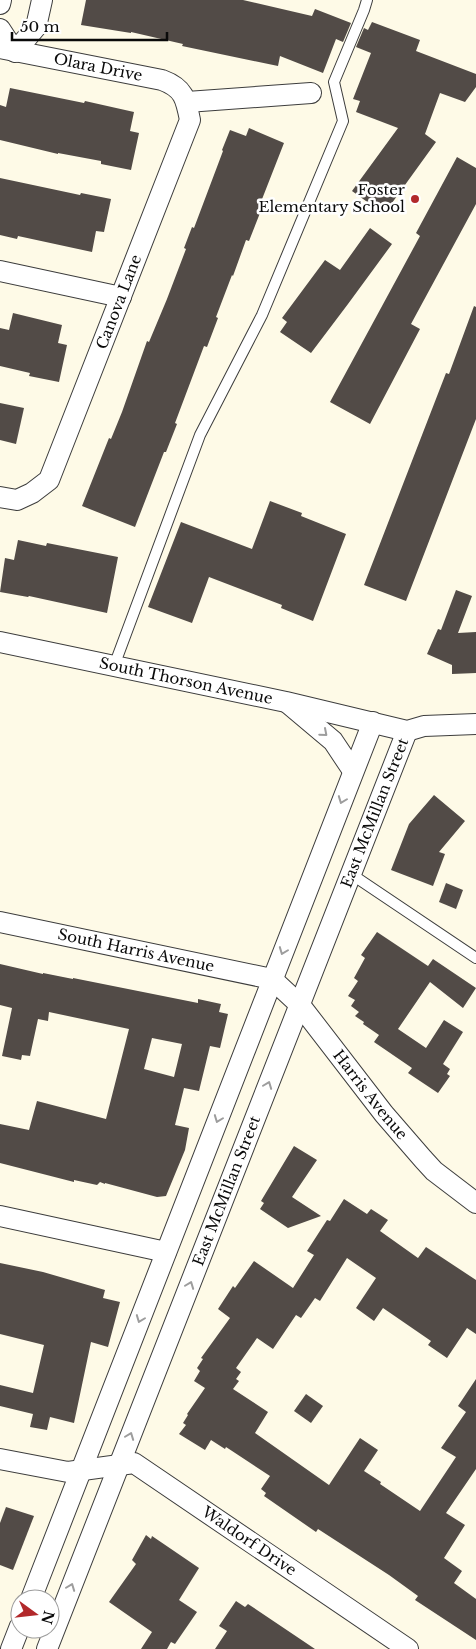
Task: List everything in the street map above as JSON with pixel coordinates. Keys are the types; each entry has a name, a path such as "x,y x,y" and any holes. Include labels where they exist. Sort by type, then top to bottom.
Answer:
{"street":[{"path":"0,29 8,50 36,27 42,0"},
{"name":"Olara Drive","path":"8,50 162,80 175,85 187,102"},
{"path":"187,102 311,93"},
{"name":"Canova Lane","path":"0,497 17,500 32,494 49,480 190,120 187,102"},
{"path":"0,271 121,297"},
{"name":"South Thorson Avenue","path":"0,642 372,722"},
{"path":"286,702 333,741 353,771"},
{"path":"35,1589 372,722"},
{"name":"East McMillan Street","path":"372,722 407,731 424,726 476,724"},
{"name":"East McMillan Street","path":"47,1649 407,731"},
{"name":"South Harris Avenue","path":"0,922 272,979"},
{"name":"Harris Avenue","path":"272,979 300,1005 384,1114 423,1159 440,1176 476,1202"},
{"path":"0,1216 166,1252"},
{"name":"Waldorf Drive","path":"0,1459 68,1472 134,1463 408,1649"}],"lane":[{"path":"114,666 200,435 262,315 343,121 334,82 367,0"},
{"path":"351,874 476,958"}],"building":[{"path":"86,0 243,0 312,16 315,9 351,23 343,42 336,39 323,73 280,56 278,66 182,46 183,44 131,32 81,25"},
{"path":"372,22 420,40 416,51 476,74 476,87 465,102 440,93 425,134 436,142 384,214 352,191 398,128 356,112 360,101 353,99 371,53 356,47 364,28 368,30"},
{"path":"10,88 134,112 130,131 139,133 131,170 101,164 101,161 58,154 0,140 0,105 6,107"},
{"path":"249,128 284,143 257,212 260,213 249,241 246,240 232,275 207,347 204,346 175,423 177,424 135,527 82,506 109,438 111,439 122,412 147,341 149,342 167,299 186,249 184,248 192,227 194,228 230,130 246,136"},
{"path":"457,157 476,168 476,204 411,324 420,329 370,424 330,402 420,236 416,233"},
{"path":"0,178 80,195 81,193 111,199 104,232 96,231 92,252 18,236 17,239 0,235"},
{"path":"370,228 392,244 311,353 280,332 287,322 282,318 325,260 340,270"},
{"path":"474,306 476,307 476,419 406,601 364,585 446,373 449,374"},
{"path":"13,313 62,325 58,343 67,345 59,382 29,376 30,373 0,366 0,328 9,330"},
{"path":"0,403 24,408 16,444 0,440"},
{"path":"270,501 302,513 301,516 346,534 313,621 281,608 282,605 209,577 192,623 148,607 181,522 252,549"},
{"path":"18,540 46,546 47,543 118,557 107,613 29,596 0,592 5,558 14,560"},
{"path":"456,590 472,596 458,633 476,632 476,673 452,674 452,665 427,654 438,629 441,630"},
{"path":"434,795 465,821 439,852 445,854 433,886 391,870 409,824"},
{"path":"446,883 463,890 456,909 439,902"},
{"path":"377,932 428,966 433,959 476,988 463,1008 430,982 398,1029 426,1048 444,1020 463,1032 443,1064 450,1069 447,1074 450,1076 438,1093 408,1073 412,1068 374,1042 379,1035 355,1016 359,1012 351,1006 355,1000 348,996 358,981 354,978 365,958 361,955"},
{"path":"0,964 43,974 73,978 198,1003 198,999 221,1004 219,1012 228,1014 220,1048 210,1046 199,1091 184,1088 175,1125 189,1128 185,1150 166,1196 157,1197 100,1182 97,1185 74,1180 74,1182 0,1163 0,1124 29,1130 37,1101 106,1119 129,1029 49,1012 48,1021 38,1019 30,1056 22,1055 21,1060 2,1056 12,1008 0,1005","holes":["152,1038 182,1044 174,1077 144,1069"]},
{"path":"294,1146 317,1160 292,1197 321,1216 288,1228 260,1209 264,1203 261,1201"},
{"path":"344,1199 367,1214 371,1209 388,1220 380,1231 418,1258 426,1247 476,1280 476,1334 467,1328 447,1358 428,1345 431,1341 383,1308 374,1321 356,1308 376,1278 347,1258 320,1301 315,1298 301,1318 296,1315 273,1349 257,1338 236,1368 241,1372 236,1379 239,1381 233,1389 268,1412 255,1433 329,1485 360,1438 378,1450 364,1471 420,1511 456,1457 441,1448 466,1412 458,1406 476,1379 476,1469 446,1513 465,1525 444,1558 462,1571 454,1583 476,1599 476,1640 415,1600 418,1596 389,1575 318,1529 316,1532 264,1496 266,1493 261,1489 270,1476 226,1447 225,1449 211,1440 205,1450 179,1434 186,1425 183,1423 187,1414 205,1388 194,1381 200,1371 197,1368 203,1359 201,1358 230,1318 218,1309 233,1286 235,1288 254,1261 293,1288 314,1255 307,1251 327,1220 330,1221"},
{"path":"0,1263 43,1272 105,1290 103,1298 120,1302 108,1347 91,1342 74,1423 50,1417 47,1430 30,1427 33,1414 0,1406 0,1385 33,1393 44,1345 0,1334"},
{"path":"306,1394 323,1406 311,1423 294,1411"},
{"path":"6,1507 34,1516 13,1570 0,1565 0,1523"},
{"path":"146,1535 151,1539 152,1536 199,1568 179,1600 197,1612 175,1644 171,1642 167,1649 141,1649 152,1632 109,1602 136,1564 132,1560"},
{"path":"236,1601 245,1607 248,1604 315,1649 215,1649 227,1631 219,1626"}],"place":[{"name":"Foster Elementary School","path":"415,199"}]}
